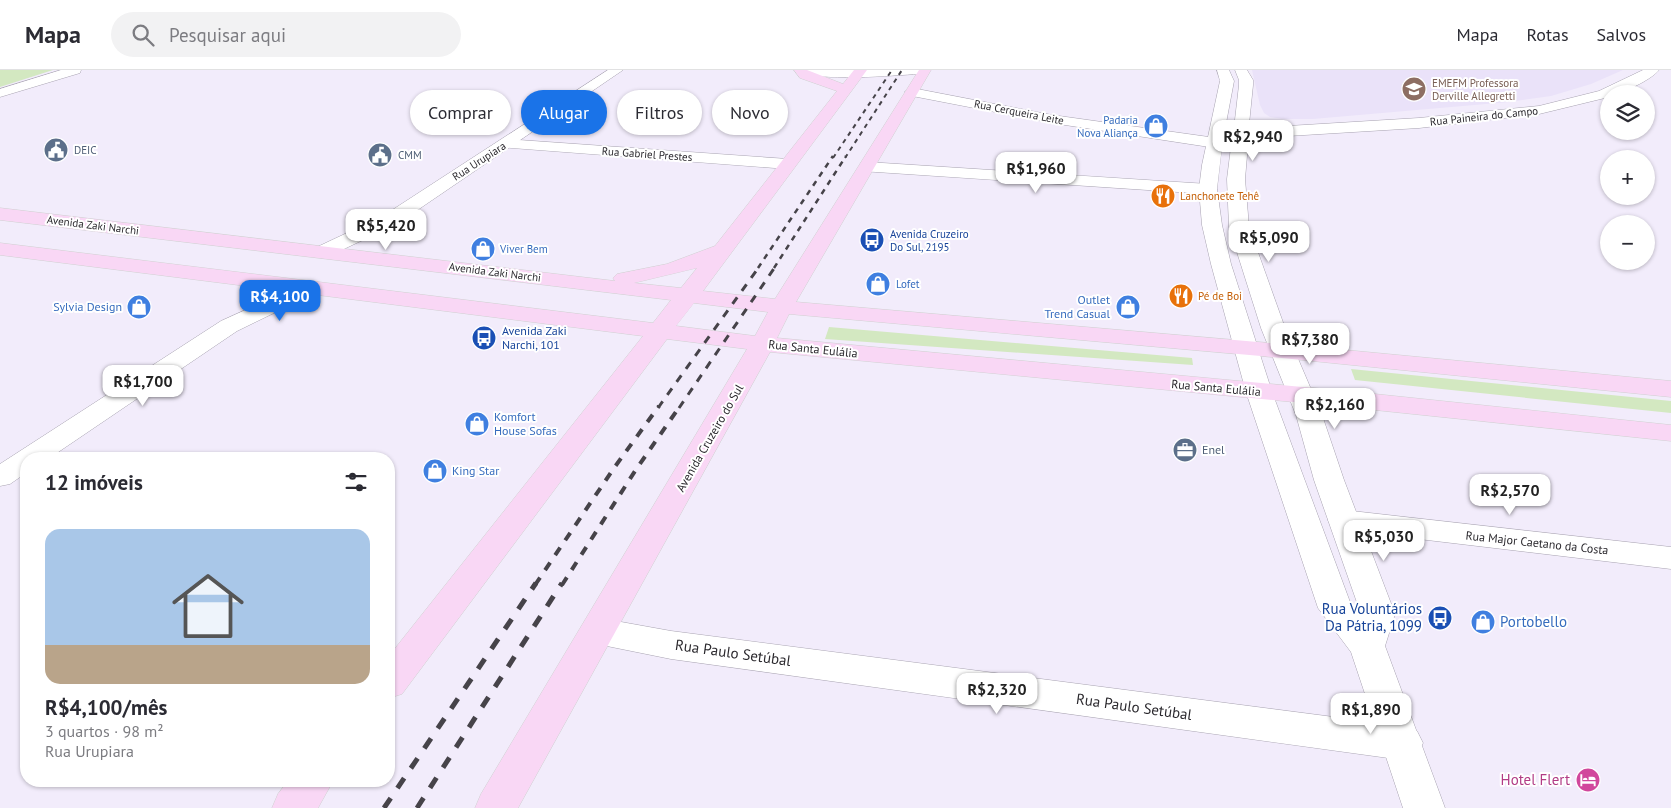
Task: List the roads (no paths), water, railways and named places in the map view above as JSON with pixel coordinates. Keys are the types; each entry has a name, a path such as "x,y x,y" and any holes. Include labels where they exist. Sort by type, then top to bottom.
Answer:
{"main road":[{"path":"800,70 805,75 846,90"},
{"name":"Avenida Cruzeiro do Sul","path":"496,808 738,390 782,307 925,70"},
{"path":"395,675 661,332 859,72"},
{"name":"Avenida Zaki Narchi","path":"0,214 782,307"},
{"path":"557,280 621,279 657,273 696,262 725,248"},
{"path":"0,249 762,344"},
{"path":"255,281 294,264 301,255 298,249"},
{"path":"339,292 334,282 342,273 361,264 384,259"},
{"path":"782,307 1282,350 1671,389"},
{"name":"Rua Santa Eulália","path":"762,344 1300,395 1671,433"},
{"path":"292,808 308,787"}],"street":[{"path":"0,93 74,70"},
{"name":"Rua Urupiara","path":"322,252 390,220 617,70"},
{"path":"807,70 834,74 918,70"},
{"path":"1223,70 1227,81 1216,143 1210,165 1209,199 1221,264 1259,392 1335,608 1367,646 1403,743 1424,808"},
{"path":"1241,70 1246,84 1241,141 1237,162 1237,211 1251,266 1300,395 1378,614 1367,646"},
{"name":"Rua Paineira do Campo","path":"1241,141 1267,134 1307,129 1419,123 1539,110 1604,94 1628,84 1653,70"},
{"name":"Rua Cerqueira Leite","path":"912,92 1052,119 1216,143 1241,141"},
{"name":"Rua Paineira do Campo","path":"1242,116 1274,124 1307,129"},
{"name":"Rua Gabriel Prestes","path":"505,144 788,164"},
{"path":"867,166 1209,199 1237,211"},
{"name":"Rua Urupiara","path":"354,256 377,237 390,220"},
{"path":"1221,264 1251,266"},
{"path":"236,322 277,284"},
{"path":"38,452 236,322 307,288"},
{"path":"0,477 20,464"},
{"name":"Rua Major Caetano da Costa","path":"1343,520 1671,558"},
{"name":"Rua Paulo Setúbal","path":"599,632 671,645 1403,743"}],"railway":[{"path":"833,158 892,70"},
{"path":"845,158 902,70"},
{"path":"758,268 833,156"},
{"path":"774,268 846,156"},
{"path":"658,408 759,267"},
{"path":"679,408 775,267"},
{"path":"535,585 614,468 659,406"},
{"path":"562,585 635,471 680,406"},
{"path":"384,808 536,583"},
{"path":"417,808 562,583"}],"place":[{"name":"EMEFM Professora Derville Allegretti","path":"1414,89"},
{"name":"Padaria Nova Aliança","path":"1156,126"},
{"name":"DEIC","path":"56,150"},
{"name":"CMM","path":"380,155"},
{"name":"Lanchonete Tehê","path":"1163,196"},
{"name":"Avenida Cruzeiro Do Sul, 2195","path":"872,240"},
{"name":"Viver Bem","path":"483,249"},
{"name":"Lofet","path":"878,284"},
{"name":"Pé de Boi","path":"1181,296"},
{"name":"Sylvia Design","path":"139,307"},
{"name":"Outlet Trend Casual","path":"1128,307"},
{"name":"Avenida Zaki Narchi, 101","path":"484,338"},
{"name":"Komfort House Sofas","path":"477,424"},
{"name":"Enel","path":"1185,450"},
{"name":"King Star","path":"435,471"},
{"name":"Rua Voluntários Da Pátria, 1099","path":"1440,618"},
{"name":"Portobello","path":"1483,622"},
{"name":"Hotel Flert","path":"1588,780"}]}
